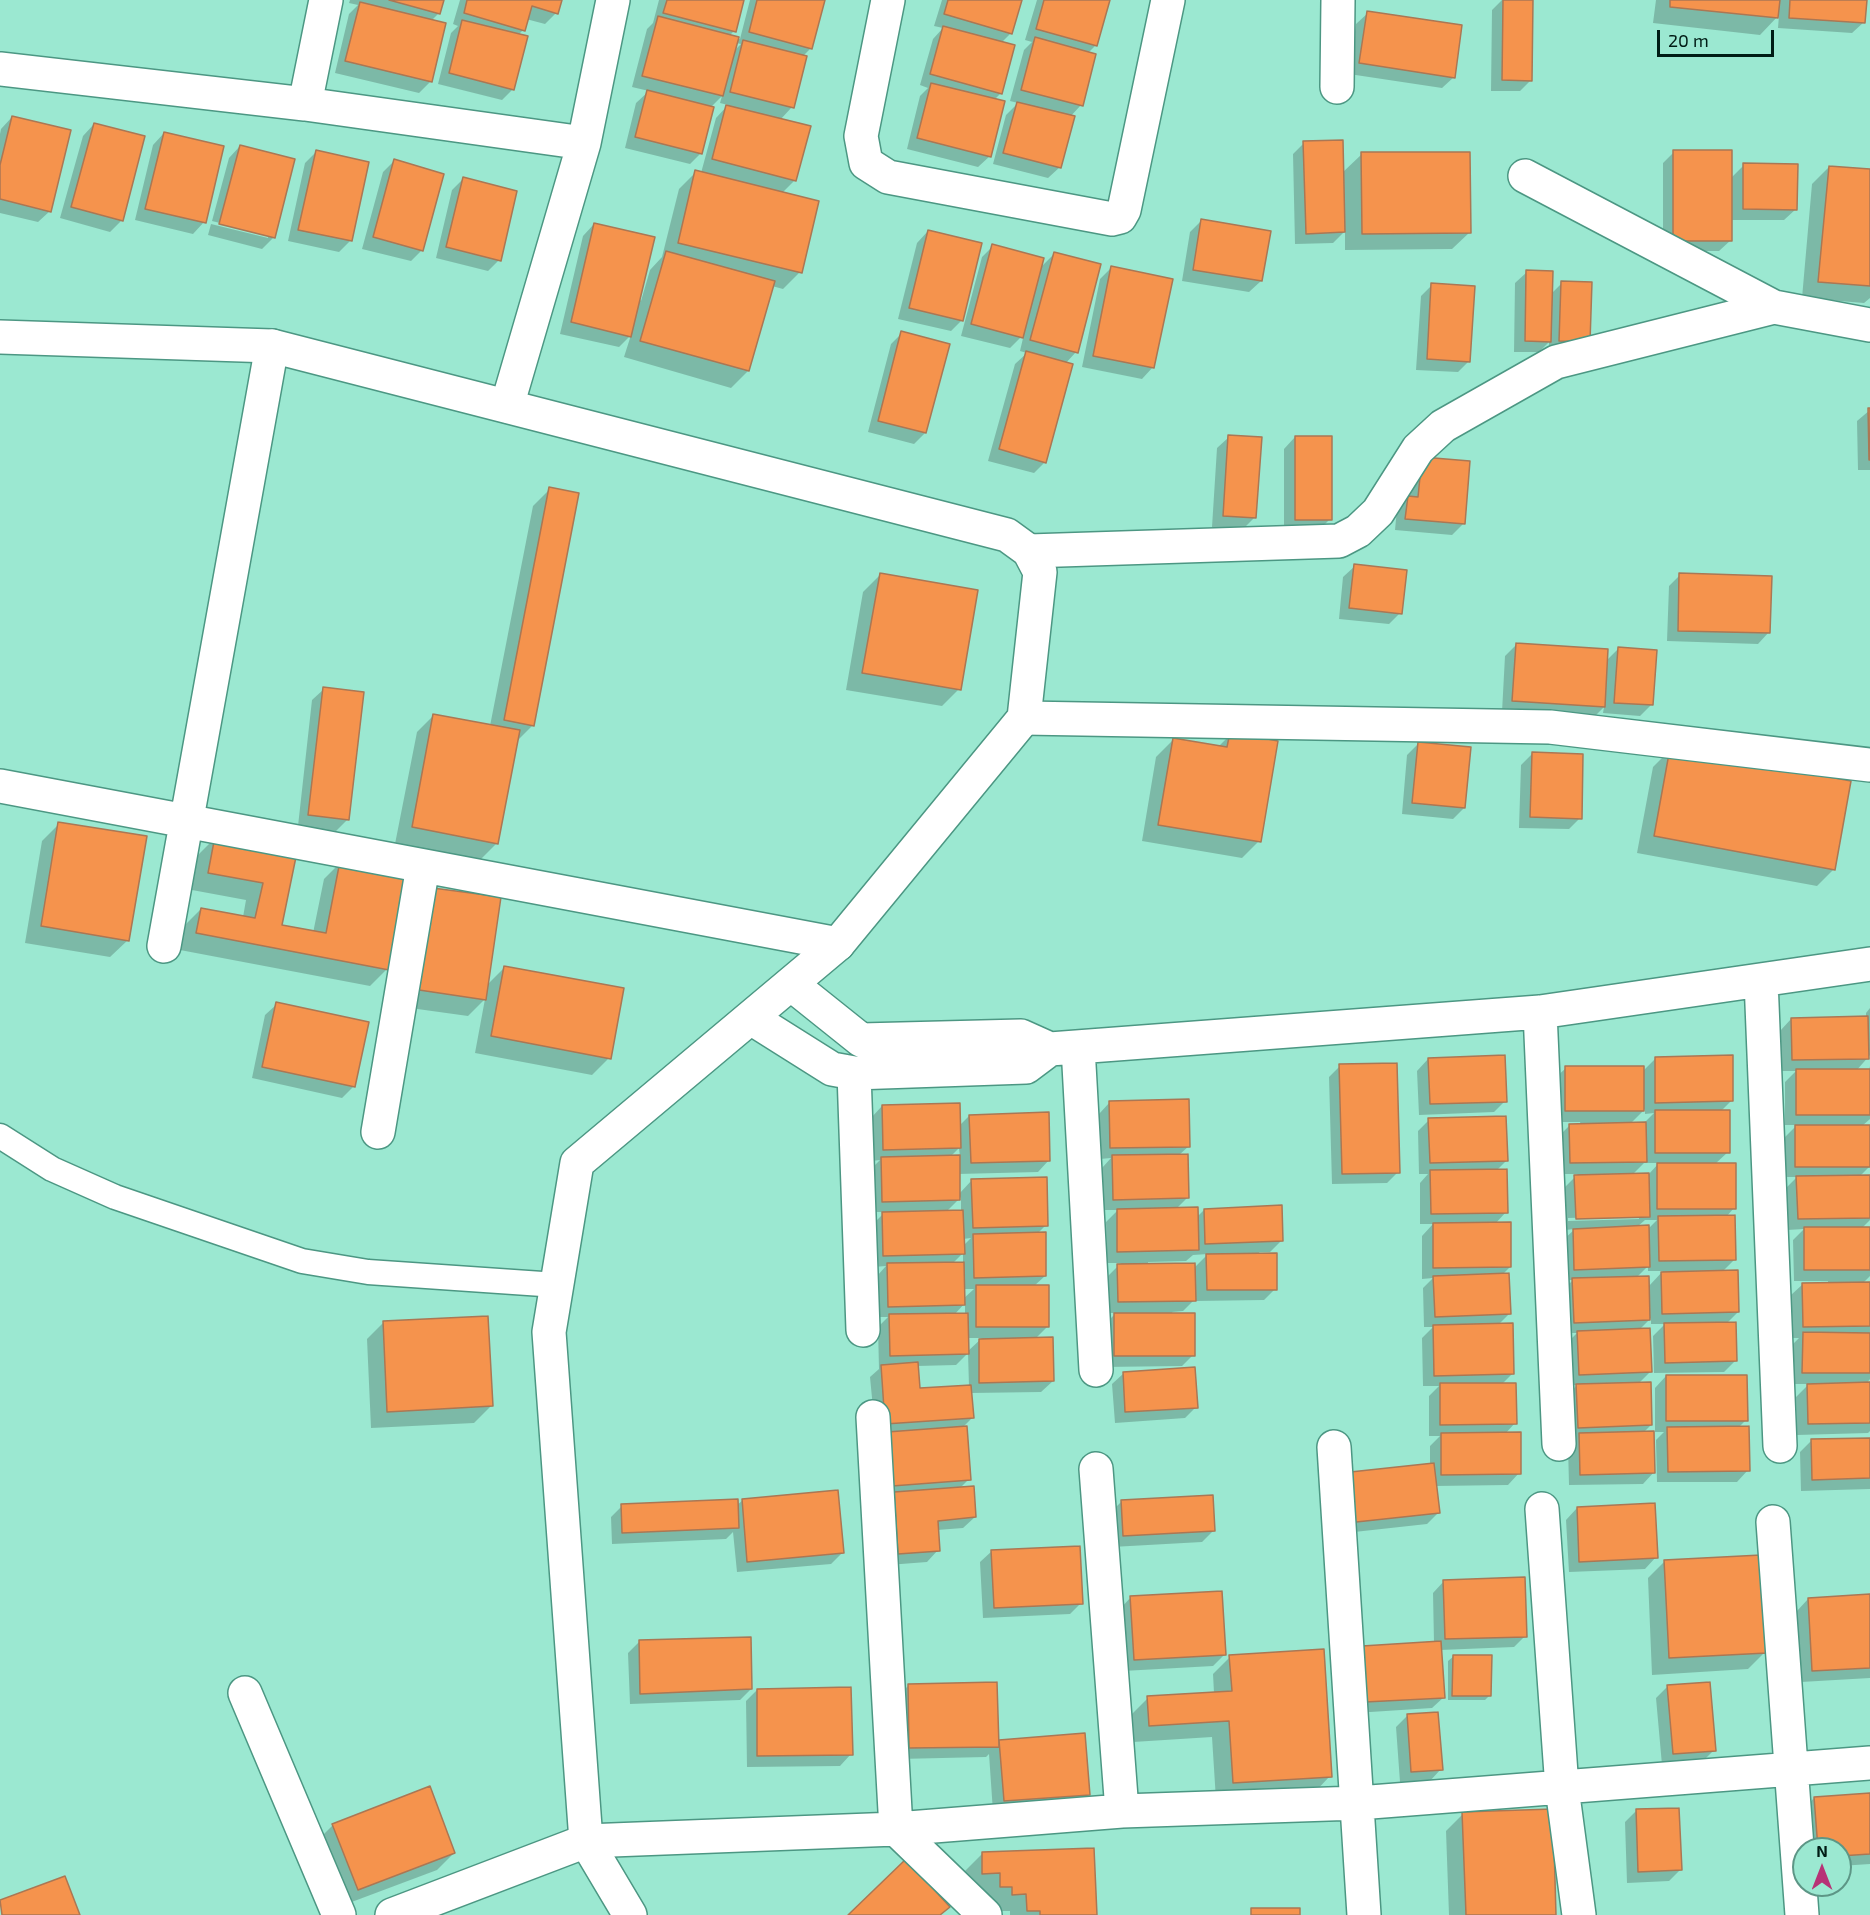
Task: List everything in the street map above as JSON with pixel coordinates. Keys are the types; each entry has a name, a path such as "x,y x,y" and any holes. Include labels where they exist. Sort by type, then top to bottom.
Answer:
{"street":[{"path":"305,104 326,0"},
{"path":"507,406 584,143 612,0"},
{"path":"888,0 861,136 866,163 875,172 888,177 1112,219 1120,218 1124,210 1168,0"},
{"path":"1337,87 1338,0"},
{"path":"0,69 305,104 584,143"},
{"path":"1525,176 1774,307 1870,325"},
{"path":"1029,551 1339,541 1359,531 1378,512 1418,449 1443,426 1556,362 1774,307"},
{"path":"0,337 272,346 1006,535 1029,551 1040,572 1024,717 838,944 577,1163 549,1332 586,1841 630,1915"},
{"path":"164,946 272,346"},
{"path":"1024,717 1550,727 1870,765"},
{"path":"0,786 838,944"},
{"path":"378,1132 423,866"},
{"path":"791,984 861,1040 1021,1036 1064,1048 1540,1012 1870,964"},
{"path":"1761,980 1780,1446"},
{"path":"1540,1012 1560,1444"},
{"path":"750,1018 832,1069 854,1073 1026,1067 1064,1048"},
{"path":"1064,1048 1096,1370"},
{"path":"854,1073 863,1330"},
{"path":"873,1417 896,1828 985,1915"},
{"path":"1334,1447 1364,1915"},
{"path":"1096,1469 1122,1810"},
{"path":"1542,1509 1562,1788 1579,1915"},
{"path":"1773,1522 1802,1915"},
{"path":"245,1693 339,1915"},
{"path":"392,1915 586,1841 896,1828 1122,1810 1358,1803 1870,1762"}],"lane":[{"path":"0,1136 52,1169 115,1197 302,1261 368,1272 557,1285"}],"building":[{"path":"389,0 444,0 440,14"},
{"path":"467,0 562,0 558,14 532,6 525,31 464,13"},
{"path":"667,0 744,0 736,32 663,13"},
{"path":"757,0 825,0 812,49 749,32"},
{"path":"948,0 1022,0 1012,34 944,14"},
{"path":"1044,0 1110,0 1097,46 1036,29"},
{"path":"1503,0 1533,0 1532,81 1502,80"},
{"path":"1670,0 1780,0 1778,18 1670,7"},
{"path":"1790,0 1867,0 1865,23 1789,18"},
{"path":"360,2 446,23 432,82 345,61"},
{"path":"1367,11 1462,25 1455,78 1359,63"},
{"path":"658,16 739,37 723,96 642,76"},
{"path":"462,20 528,36 514,90 449,73"},
{"path":"943,26 1015,45 1002,94 930,74"},
{"path":"1035,37 1096,54 1083,106 1021,90"},
{"path":"743,40 807,56 794,108 730,92"},
{"path":"931,83 1005,101 991,157 917,138"},
{"path":"647,90 714,107 702,154 635,137"},
{"path":"1017,102 1075,116 1061,168 1003,153"},
{"path":"726,105 811,126 796,181 712,159"},
{"path":"12,116 71,130 51,212 0,199 0,165"},
{"path":"94,123 145,136 123,221 71,207"},
{"path":"164,132 224,146 206,223 145,209"},
{"path":"1343,140 1345,232 1306,234 1303,141"},
{"path":"240,145 295,159 275,238 219,224"},
{"path":"316,150 369,162 352,241 298,230"},
{"path":"1673,150 1732,150 1732,241 1673,241"},
{"path":"1361,152 1470,152 1471,233 1362,234"},
{"path":"394,159 444,174 423,251 373,237"},
{"path":"1743,163 1798,164 1797,210 1743,209"},
{"path":"1829,166 1870,169 1870,286 1818,282"},
{"path":"695,170 819,201 802,273 678,243"},
{"path":"463,177 517,191 501,261 446,247"},
{"path":"1201,219 1271,231 1262,281 1193,270"},
{"path":"594,223 655,237 631,337 571,322"},
{"path":"928,230 982,243 963,321 909,308"},
{"path":"992,244 1044,258 1023,338 971,324"},
{"path":"666,251 775,281 749,371 640,341"},
{"path":"1054,252 1101,264 1078,353 1030,340"},
{"path":"1111,266 1173,279 1154,368 1093,356"},
{"path":"1526,270 1553,271 1551,342 1525,341"},
{"path":"1561,281 1592,282 1590,342 1559,341"},
{"path":"1431,283 1475,286 1470,362 1427,359"},
{"path":"901,331 950,344 926,433 878,421"},
{"path":"1026,351 1073,364 1046,463 999,449"},
{"path":"1868,408 1870,408 1870,460 1869,460"},
{"path":"1228,435 1262,437 1256,518 1223,516"},
{"path":"1295,436 1332,436 1332,520 1295,520"},
{"path":"1422,457 1470,461 1465,524 1405,519 1408,496 1418,497"},
{"path":"549,487 579,493 534,726 504,720"},
{"path":"1354,564 1407,570 1402,614 1349,608"},
{"path":"880,573 978,590 961,690 862,673"},
{"path":"1679,573 1772,576 1770,633 1678,631"},
{"path":"1516,643 1608,649 1605,707 1512,701"},
{"path":"1618,647 1657,650 1653,705 1614,703"},
{"path":"323,687 364,692 349,820 308,815"},
{"path":"433,714 520,730 498,844 412,827"},
{"path":"1230,732 1278,741 1261,842 1158,825 1173,738 1227,747"},
{"path":"1418,742 1471,747 1465,808 1412,803"},
{"path":"1670,748 1851,781 1835,870 1654,836"},
{"path":"1532,752 1583,754 1582,819 1530,817"},
{"path":"58,822 147,836 129,941 41,926"},
{"path":"215,836 297,852 282,925 326,933 340,861 407,874 389,970 196,933 201,908 255,918 263,883 208,873"},
{"path":"433,888 501,897 486,1000 419,990"},
{"path":"504,966 624,988 611,1059 491,1036"},
{"path":"276,1002 369,1022 355,1087 262,1067"},
{"path":"1868,1016 1869,1059 1792,1060 1791,1018"},
{"path":"1505,1055 1507,1102 1430,1104 1428,1058"},
{"path":"1733,1055 1733,1101 1655,1103 1655,1057"},
{"path":"1397,1063 1400,1173 1342,1174 1339,1064"},
{"path":"1565,1066 1644,1066 1644,1111 1565,1111"},
{"path":"1796,1069 1870,1069 1870,1115 1796,1115"},
{"path":"1189,1099 1190,1147 1110,1148 1109,1101"},
{"path":"960,1103 961,1148 883,1150 882,1105"},
{"path":"1655,1110 1730,1110 1730,1153 1655,1153"},
{"path":"1049,1112 1050,1161 971,1163 969,1115"},
{"path":"1506,1116 1508,1161 1430,1163 1428,1118"},
{"path":"1646,1122 1647,1162 1570,1163 1569,1124"},
{"path":"1795,1125 1870,1125 1870,1167 1795,1167"},
{"path":"1188,1154 1189,1198 1113,1200 1112,1155"},
{"path":"960,1155 960,1200 882,1202 881,1157"},
{"path":"1657,1163 1736,1163 1736,1209 1657,1209"},
{"path":"1507,1169 1508,1213 1431,1214 1430,1170"},
{"path":"1649,1173 1650,1217 1576,1219 1574,1175"},
{"path":"1870,1175 1870,1218 1798,1219 1796,1176"},
{"path":"1047,1177 1048,1226 973,1228 971,1179"},
{"path":"1282,1205 1283,1241 1205,1244 1204,1209"},
{"path":"1198,1207 1199,1250 1117,1252 1117,1209"},
{"path":"963,1210 965,1254 883,1256 882,1212"},
{"path":"1735,1215 1736,1260 1659,1261 1658,1216"},
{"path":"1511,1222 1511,1267 1433,1268 1433,1223"},
{"path":"1649,1225 1650,1267 1574,1270 1573,1229"},
{"path":"1804,1227 1870,1227 1870,1270 1804,1270"},
{"path":"1046,1232 1046,1276 974,1278 973,1234"},
{"path":"1277,1253 1277,1290 1207,1290 1206,1254"},
{"path":"964,1262 965,1305 888,1307 887,1263"},
{"path":"1195,1263 1196,1301 1118,1302 1117,1264"},
{"path":"1738,1270 1739,1312 1662,1314 1661,1272"},
{"path":"1509,1273 1511,1314 1435,1317 1433,1276"},
{"path":"1649,1276 1650,1320 1574,1323 1572,1278"},
{"path":"1870,1282 1870,1326 1803,1327 1802,1283"},
{"path":"976,1285 1049,1285 1049,1327 976,1327"},
{"path":"968,1313 969,1354 890,1356 889,1314"},
{"path":"1114,1313 1195,1313 1195,1356 1114,1356"},
{"path":"488,1316 493,1406 387,1412 383,1321"},
{"path":"1736,1322 1737,1361 1665,1363 1664,1323"},
{"path":"1513,1323 1514,1374 1434,1376 1433,1325"},
{"path":"1650,1328 1652,1372 1579,1375 1577,1331"},
{"path":"1803,1332 1870,1333 1870,1373 1802,1373"},
{"path":"1053,1337 1054,1381 979,1383 979,1339"},
{"path":"918,1362 920,1388 971,1385 974,1418 885,1424 881,1365"},
{"path":"1195,1367 1198,1408 1125,1412 1123,1372"},
{"path":"1666,1375 1747,1375 1748,1421 1666,1421"},
{"path":"1651,1382 1652,1425 1578,1428 1576,1384"},
{"path":"1870,1382 1870,1423 1808,1424 1807,1384"},
{"path":"1440,1383 1516,1383 1517,1424 1440,1425"},
{"path":"967,1426 971,1480 892,1486 887,1432"},
{"path":"1749,1426 1750,1471 1668,1472 1667,1427"},
{"path":"1654,1431 1655,1473 1580,1475 1579,1433"},
{"path":"1521,1432 1521,1474 1441,1475 1441,1433"},
{"path":"1870,1438 1870,1478 1812,1480 1811,1439"},
{"path":"1434,1463 1440,1513 1347,1523 1341,1473"},
{"path":"974,1486 976,1517 938,1521 940,1551 898,1554 894,1492"},
{"path":"838,1490 844,1553 747,1562 742,1499"},
{"path":"1213,1495 1215,1531 1123,1536 1121,1500"},
{"path":"738,1499 739,1528 622,1533 621,1504"},
{"path":"1655,1503 1658,1558 1579,1562 1577,1507"},
{"path":"1080,1546 1083,1604 994,1608 991,1550"},
{"path":"1761,1555 1767,1653 1669,1658 1664,1560"},
{"path":"1525,1577 1527,1637 1445,1639 1443,1580"},
{"path":"1222,1591 1226,1655 1134,1660 1130,1596"},
{"path":"1870,1594 1870,1668 1812,1671 1808,1598"},
{"path":"751,1637 752,1689 640,1694 639,1640"},
{"path":"1441,1641 1445,1698 1365,1702 1362,1646"},
{"path":"1324,1649 1332,1777 1233,1783 1229,1721 1149,1726 1147,1696 1232,1691 1229,1655"},
{"path":"1453,1655 1492,1655 1491,1696 1452,1696"},
{"path":"997,1682 999,1747 909,1748 908,1684"},
{"path":"1710,1682 1716,1751 1673,1754 1667,1685"},
{"path":"851,1687 853,1755 757,1756 757,1689"},
{"path":"1438,1712 1443,1770 1411,1772 1407,1714"},
{"path":"1085,1733 1090,1795 1004,1801 999,1740"},
{"path":"430,1786 455,1853 358,1890 332,1824"},
{"path":"1870,1793 1870,1854 1852,1855 1852,1837 1817,1837 1814,1797"},
{"path":"1679,1808 1682,1870 1638,1872 1636,1809"},
{"path":"1553,1809 1556,1915 1466,1915 1462,1812"},
{"path":"1094,1848 1097,1915 1040,1915 1040,1911 1027,1911 1026,1894 1012,1895 1012,1887 1000,1887 1000,1873 982,1874 982,1852"},
{"path":"906,1859 950,1907 940,1915 848,1915"},
{"path":"65,1876 80,1915 2,1915 0,1900"},
{"path":"1251,1908 1300,1908 1300,1915 1251,1915"}]}
